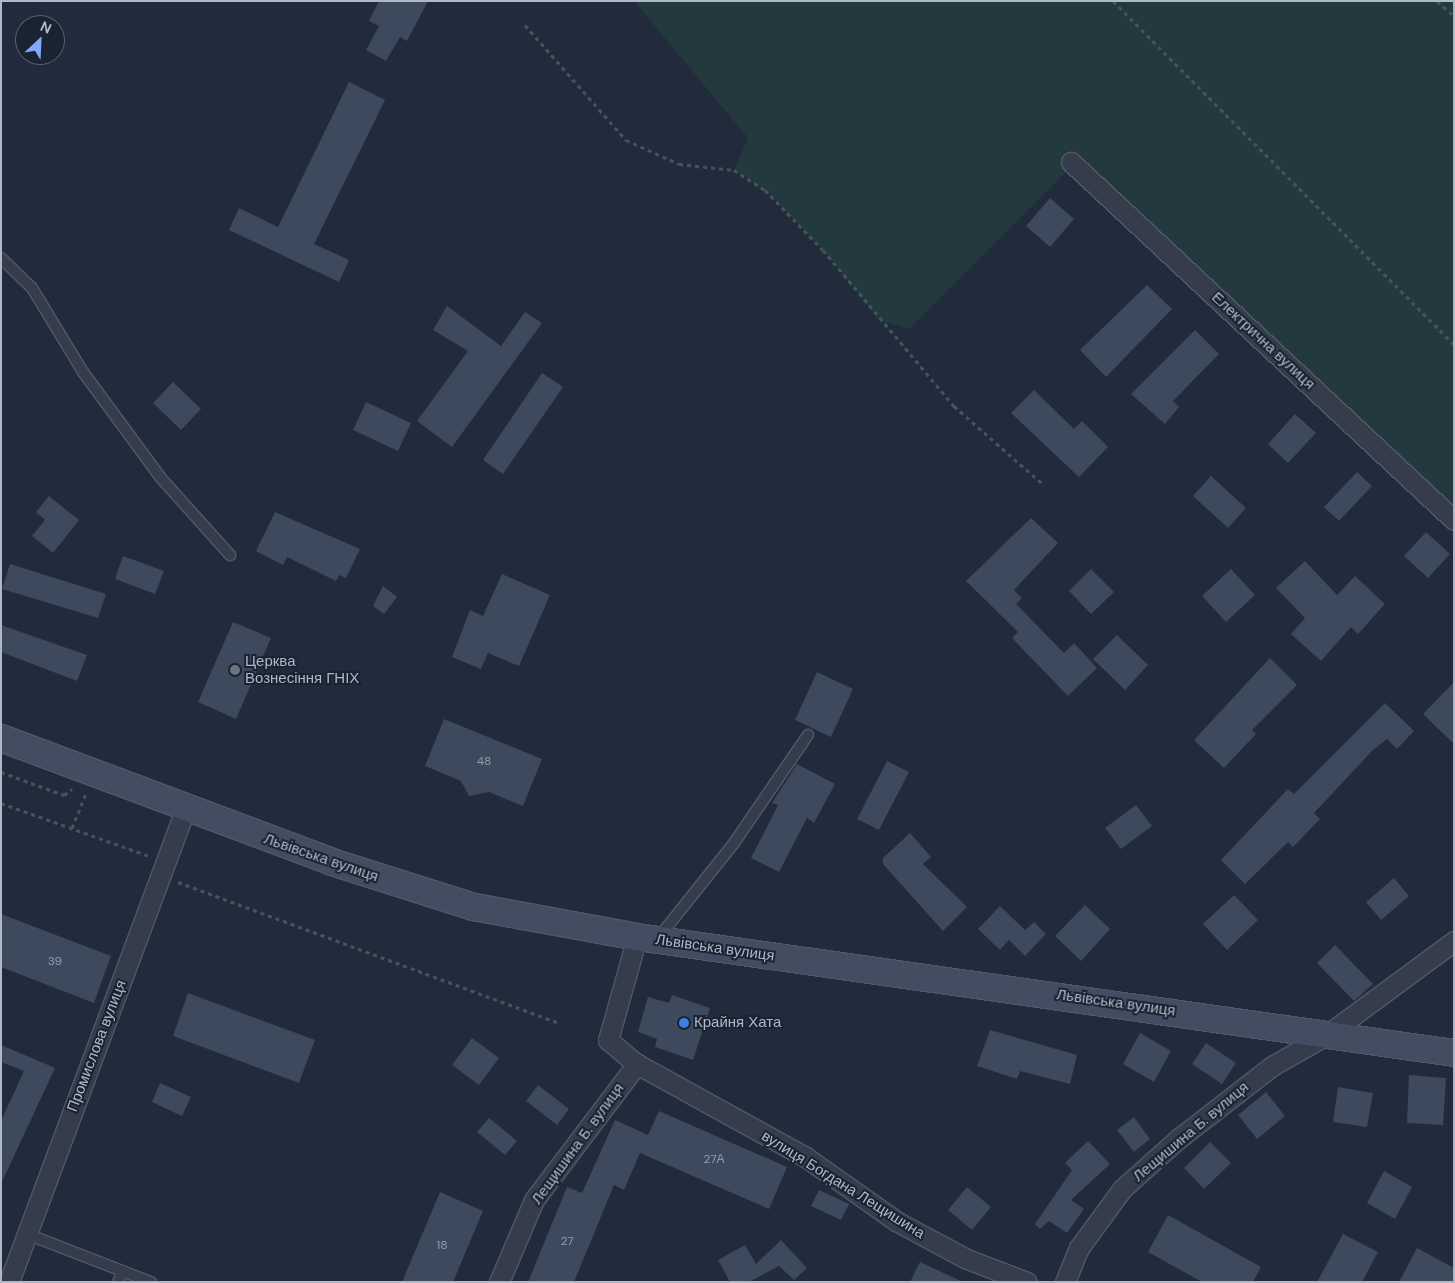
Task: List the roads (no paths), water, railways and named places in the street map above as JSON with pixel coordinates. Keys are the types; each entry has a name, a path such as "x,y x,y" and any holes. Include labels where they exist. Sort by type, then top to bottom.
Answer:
{"main road":[{"name":"Львівська вулиця","path":"1,738 186,810 474,907 647,938 1454,1052"}],"street":[{"name":"Електрична вулиця","path":"1071,162 1454,520"},
{"name":"Промислова вулиця","path":"9,1282 186,810"},
{"name":"вулиця Богдана Лещишина","path":"647,938 608,1040 637,1064 804,1156 896,1221 967,1259 1027,1282"},
{"name":"Лещишина Б. вулиця","path":"1065,1282 1079,1248 1122,1189 1178,1138 1272,1066 1328,1034 1454,941"},
{"name":"Лещишина Б. вулиця","path":"499,1282 534,1200 637,1064"}],"lane":[{"path":"1,258 32,288 83,372 160,476 230,555"},
{"path":"647,938 734,843 808,735"},
{"path":"27,1234 151,1282"},
{"path":"118,1282 123,1271"}],"place":[{"name":"Церква Вознесіння ГНІХ","path":"235,670"},
{"name":"Крайня Хата","path":"684,1023"}]}
